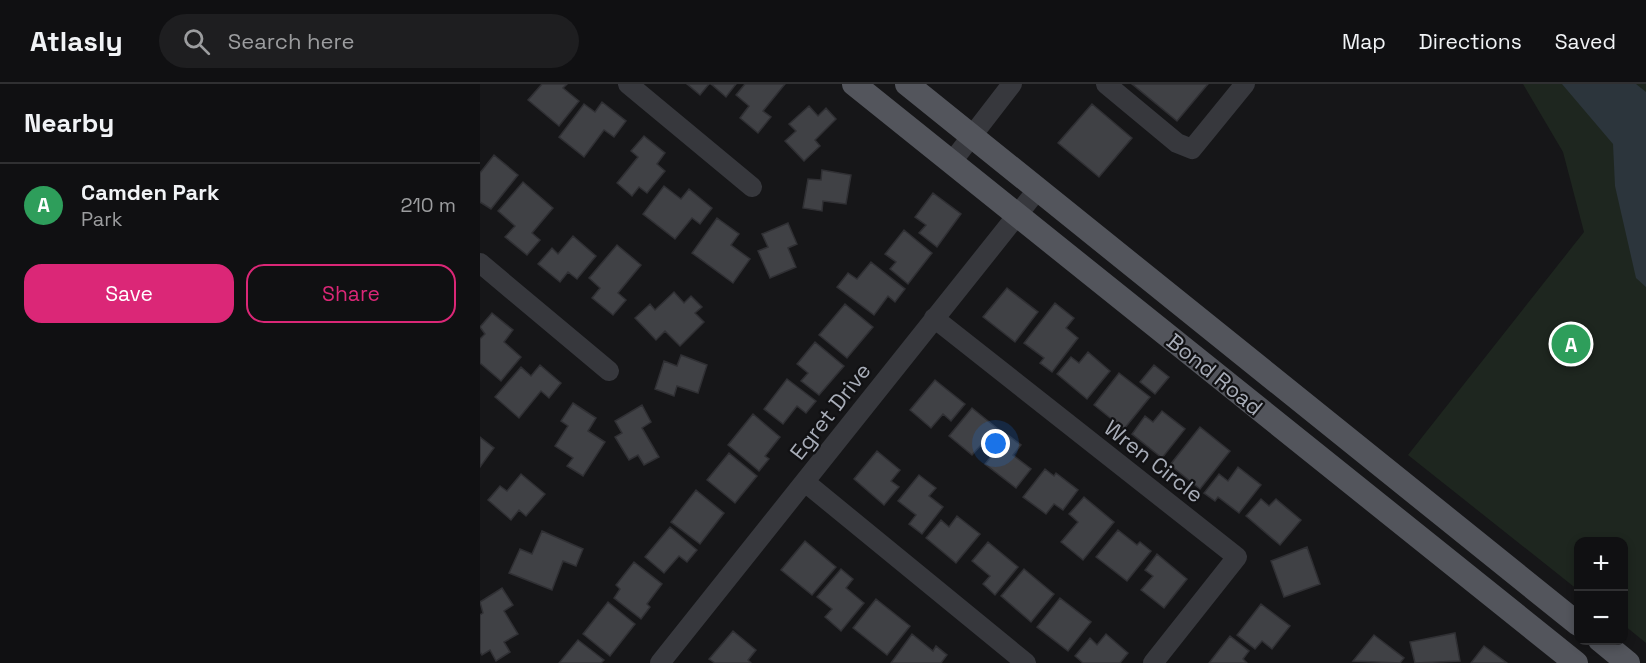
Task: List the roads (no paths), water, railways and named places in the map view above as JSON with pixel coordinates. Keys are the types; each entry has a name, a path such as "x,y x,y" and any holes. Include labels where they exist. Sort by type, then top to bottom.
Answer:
{"main road":[{"name":"Bond Road","path":"854,84 1576,663"},
{"name":"Bond Road","path":"907,84 1574,621"},
{"path":"1605,645 1628,663"}],"street":[{"path":"628,84 752,187"},
{"path":"951,163 1012,84"},
{"path":"1106,84 1178,143 1192,149 1245,84"},
{"name":"Egret Drive","path":"660,663 1038,189"},
{"path":"480,263 609,371"},
{"name":"Wren Circle","path":"934,318 1237,557 1153,663"},
{"path":"805,482 1026,663"}],"place":[{"name":"Camden Park","path":"1571,344"}]}
